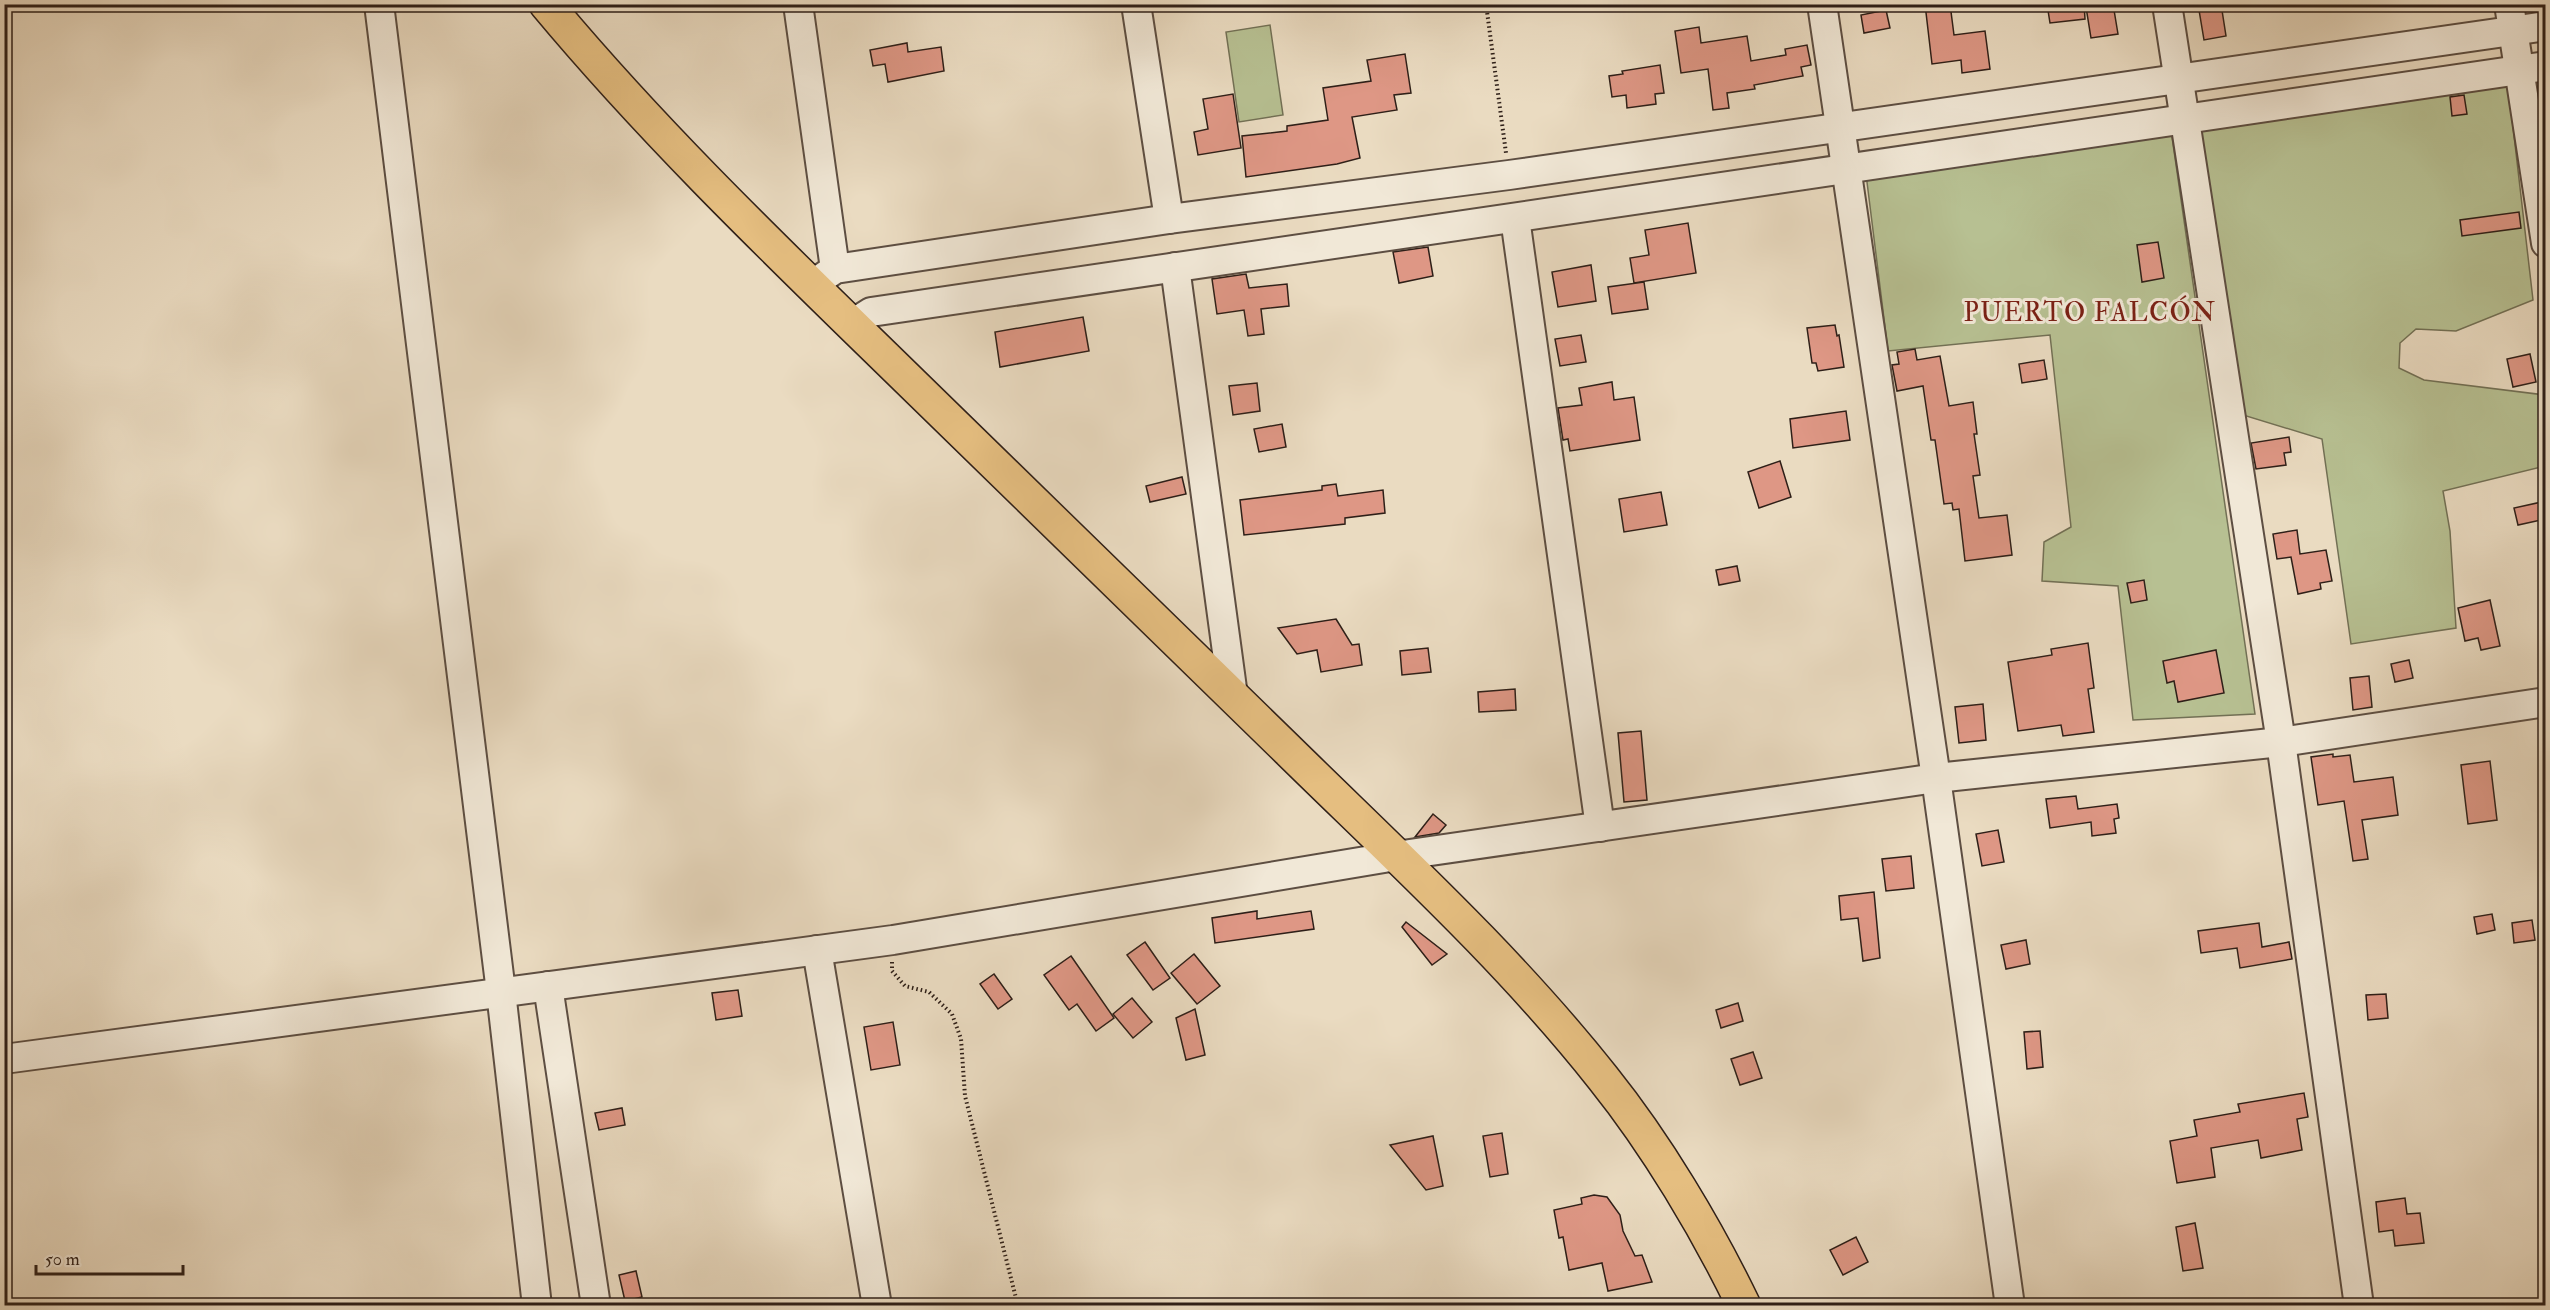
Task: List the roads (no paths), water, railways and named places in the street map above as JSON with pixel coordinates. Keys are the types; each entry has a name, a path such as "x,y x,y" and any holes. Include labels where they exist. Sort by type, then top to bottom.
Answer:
{"highway":[{"path":"546,4 574,39 724,199 823,277 852,324 1396,856 1521,982 1604,1079 1651,1144 1697,1220 1744,1305"}],"street":[{"path":"379,4 501,992 537,1305"},
{"path":"798,4 823,277 1169,219 1509,175 2178,79 2511,18 2546,26"},
{"path":"1136,4 1169,219"},
{"path":"1822,4 1936,778 2010,1305"},
{"path":"2167,4 2281,742 2359,1305"},
{"path":"2511,18 2532,68 2546,243"},
{"path":"852,324 871,312 2532,68"},
{"path":"1515,218 1600,826"},
{"path":"1175,267 1233,696"},
{"path":"4,1059 893,940 1396,856 1936,778 2281,742 2546,702"},
{"path":"818,950 878,1305"},
{"path":"548,986 596,1305"}],"district":[{"name":"PUERTO FALCÓN","path":"2090,312"}]}
